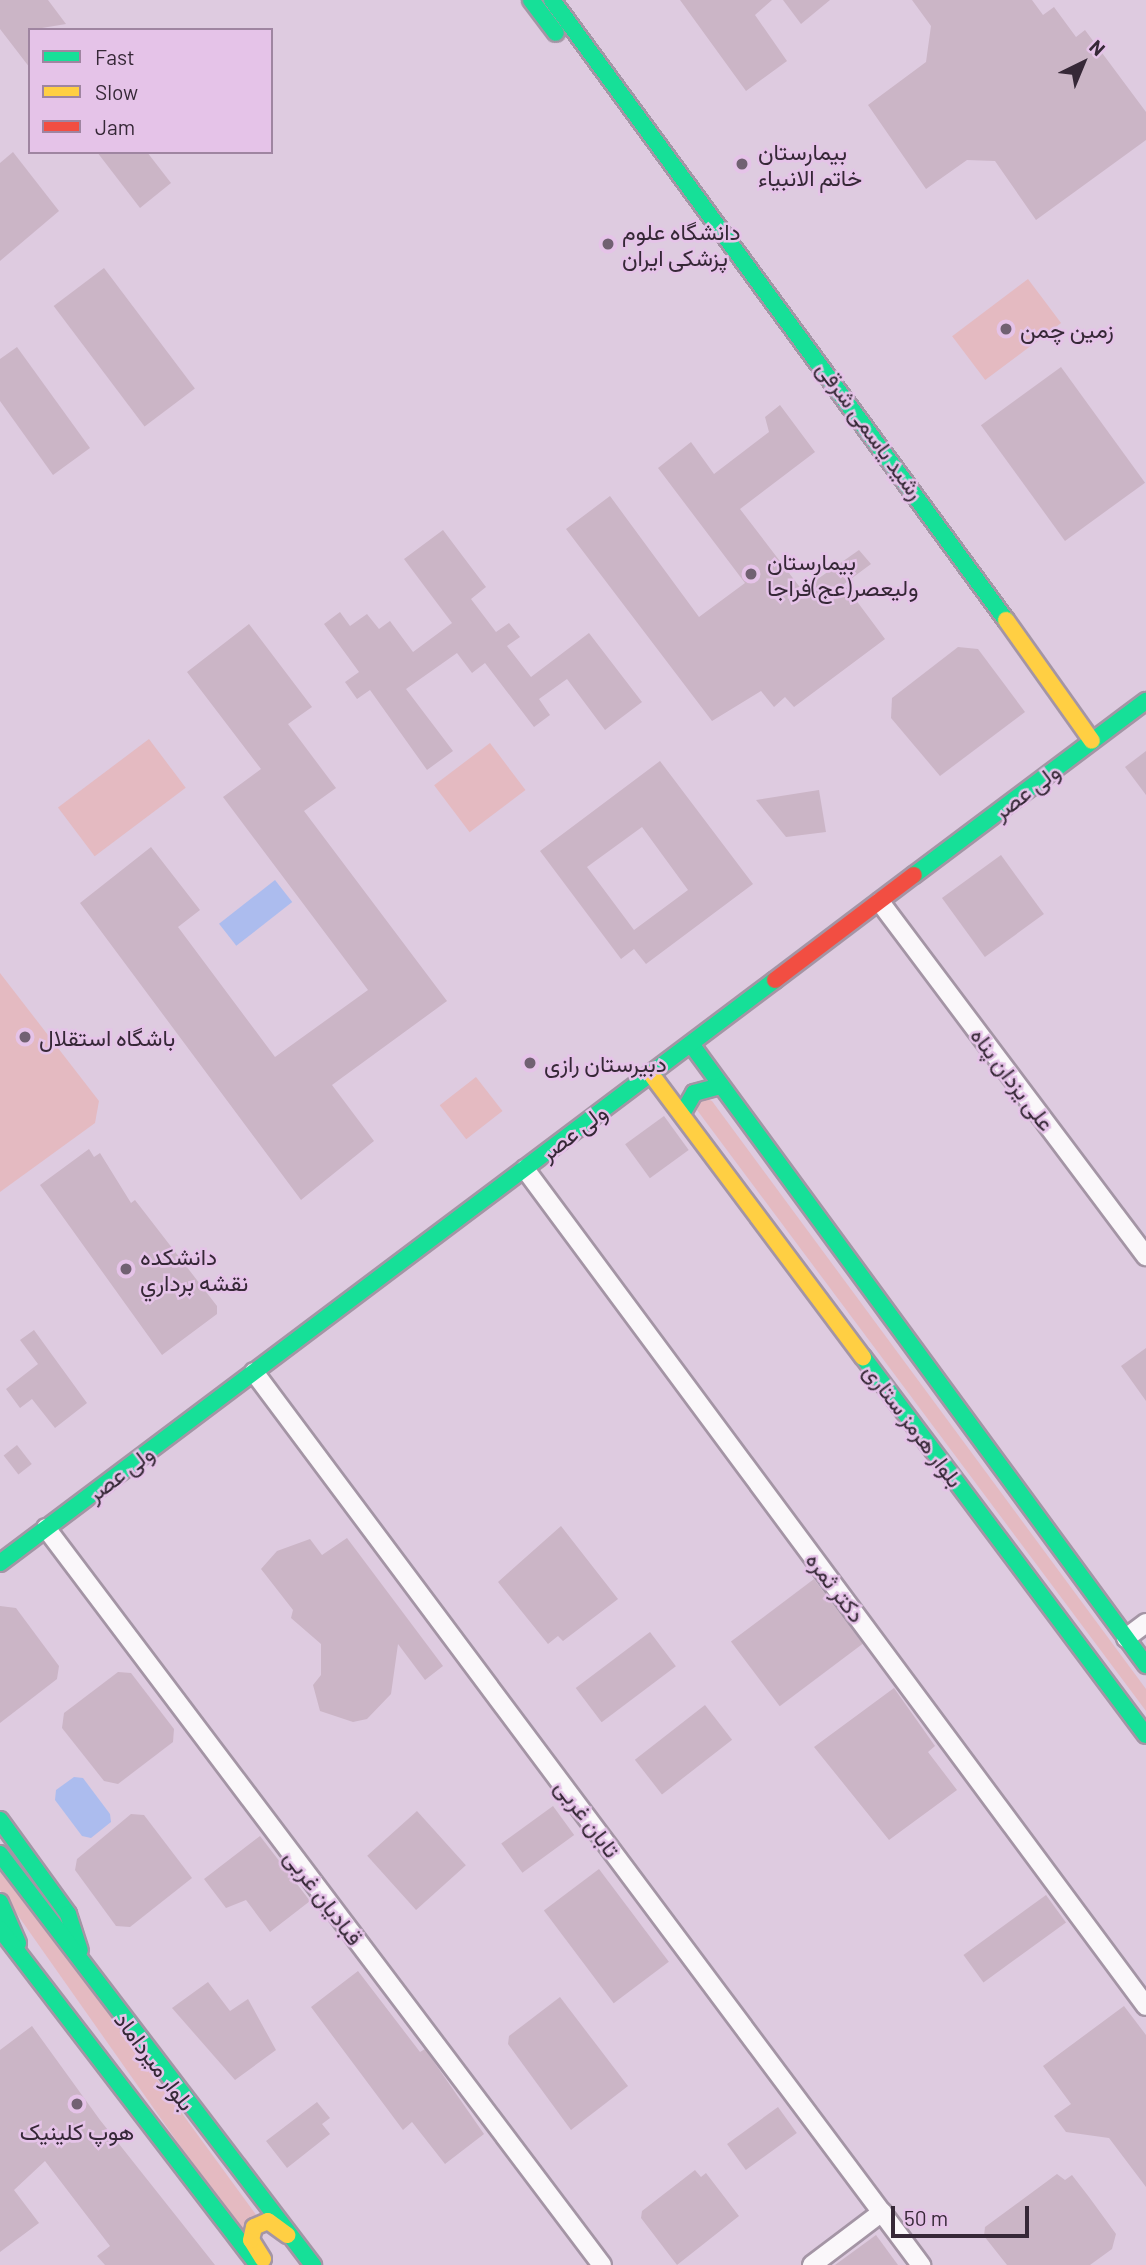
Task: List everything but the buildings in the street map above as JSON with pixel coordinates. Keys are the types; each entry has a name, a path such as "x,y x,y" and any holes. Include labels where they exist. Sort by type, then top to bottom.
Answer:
{"main road":[{"name":"رشید یاسمی شرقی","path":"531,0 601,93 646,123"},
{"name":"رشید یاسمی شرقی","path":"552,0 646,123 1092,741"},
{"name":"ولی عصر","path":"0,1563 1146,701"},
{"name":"بلوار هرمز ستاری","path":"691,1044 1146,1665"},
{"name":"بلوار هرمز ستاری","path":"652,1073 1146,1735"},
{"path":"682,1114 694,1093 721,1086"},
{"path":"0,1820 68,1914 87,1970"},
{"name":"بلوار میرداماد","path":"0,1854 313,2265"},
{"path":"0,1902 28,1964"},
{"name":"بلوار میرداماد","path":"0,1929 258,2265"},
{"path":"267,2265 251,2240 258,2224 274,2224 298,2245"}],"street":[{"name":"علی یزدان پناه","path":"880,902 1146,1256"},
{"name":"دکتر ثمره","path":"525,1168 1146,2006"},
{"name":"تابان غربی","path":"254,1372 921,2265"},
{"name":"قبادیان غربی","path":"46,1528 602,2265"},
{"path":"1126,1638 1146,1623"},
{"path":"812,2265 881,2212"}],"shaded area":[{"name":"زمین چمن","path":"1028,279 1061,323 985,380 952,336"},
{"path":"149,739 186,788 95,856 58,808"},
{"path":"490,743 526,790 470,832 434,785"},
{"name":"باشگاه استقلال","path":"0,973 99,1101 95,1123 0,1192"},
{"path":"476,1077 502,1111 466,1139 440,1105"},
{"path":"702,1097 712,1101 1146,1689 1146,1711 697,1110"},
{"path":"0,1864 257,2216 240,2231 0,1890"}],"water":[{"path":"275,880 292,902 236,946 219,924"},
{"path":"74,1777 83,1778 110,1814 111,1822 91,1838 82,1836 55,1800 56,1790"}],"traffic: fast":[{"path":"531,0 556,33"},
{"path":"552,0 1006,620"},
{"path":"914,875 1146,701"},
{"path":"0,1563 775,980"},
{"path":"691,1044 1146,1665"},
{"path":"682,1114 694,1093 721,1086"},
{"path":"863,1357 1146,1735"},
{"path":"0,1820 68,1914 80,1950"},
{"path":"0,1854 313,2265"},
{"path":"0,1902 18,1943"},
{"path":"0,1929 258,2265"}],"traffic: slow":[{"path":"1006,620 1092,741"},
{"path":"651,1074 863,1357"},
{"path":"263,2259 251,2240 254,2227 268,2221 287,2235"}],"traffic: jam":[{"path":"775,980 914,875"}],"place":[{"name":"بیمارستان خاتم الانبیاء","path":"742,164"},
{"name":"دانشگاه علوم پزشکی ایران","path":"608,244"},
{"name":"زمین چمن","path":"1006,329"},
{"name":"بیمارستان ولیعصر(عج)فراجا","path":"751,574"},
{"name":"باشگاه استقلال","path":"25,1037"},
{"name":"دبیرستان رازی","path":"530,1063"},
{"name":"دانشكده نقشه برداري","path":"126,1269"},
{"name":"هوپ کلینیک","path":"77,2104"}]}
